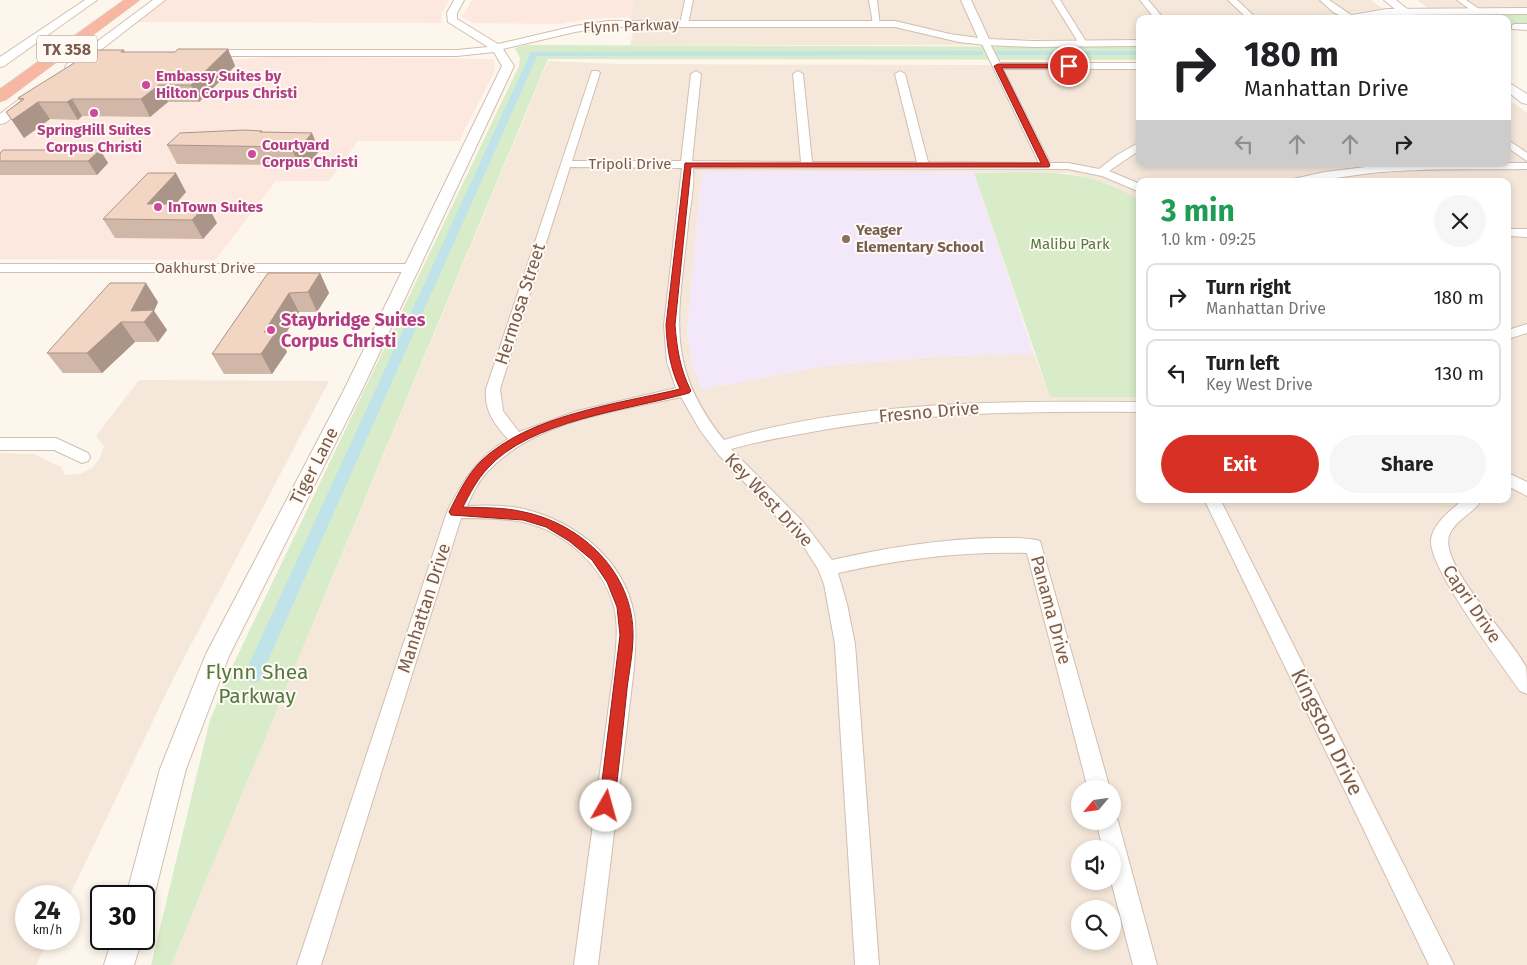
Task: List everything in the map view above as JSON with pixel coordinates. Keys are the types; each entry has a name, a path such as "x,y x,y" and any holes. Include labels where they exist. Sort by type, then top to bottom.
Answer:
{"highway":[{"name":"TX 358","path":"0,83 116,0"},
{"name":"TX 358","path":"0,97 133,0"}],"main road":[{"path":"0,63 92,0"},
{"path":"62,75 160,0"},
{"path":"1389,0 1410,15"},
{"path":"1511,88 1527,100"},
{"path":"0,120 38,92"}],"street":[{"path":"459,0 452,13 452,20 496,48"},
{"path":"684,24 688,0"},
{"path":"873,0 877,24"},
{"path":"966,0 1046,165"},
{"path":"1056,0 1083,44"},
{"path":"1144,0 1157,15"},
{"path":"1232,0 1248,15"},
{"path":"1324,0 1344,15"},
{"path":"1461,0 1478,11"},
{"path":"1364,15 1375,13 1410,15 1478,11 1527,11"},
{"name":"Flynn Parkway","path":"188,53 439,54 474,52 587,26 684,24 906,25 953,39 985,42 1136,44"},
{"path":"1515,27 1527,27"},
{"name":"Tiger Lane","path":"143,885 173,769 218,654 352,392 410,268 476,136 508,66 505,56 496,48"},
{"path":"92,52 108,52"},
{"path":"998,66 1136,66"},
{"name":"Hermosa Street","path":"517,439 499,419 494,409 493,389 595,73"},
{"name":"Key West Drive","path":"696,74 686,158 688,172 671,325 672,350 677,373 708,430 742,472 791,518 814,546 827,568 838,605 845,644 867,965"},
{"path":"798,74 807,165"},
{"path":"900,74 923,166"},
{"path":"1511,145 1527,158"},
{"path":"1102,172 1136,148"},
{"name":"Tripoli Drive","path":"566,164 1046,165 1068,166 1102,172 1118,177 1136,187"},
{"path":"1511,166 1527,166"},
{"path":"1311,178 1370,170 1488,167"},
{"path":"1511,233 1527,233"},
{"name":"Oakhurst Drive","path":"0,268 410,268"},
{"path":"1511,333 1527,328"},
{"name":"Manhattan Drive","path":"309,965 455,512 469,484 484,465 517,439 536,430 559,422 686,391"},
{"name":"Fresno Drive","path":"721,447 741,440 826,424 904,413 986,407 1136,407"},
{"path":"0,444 56,444 82,457"},
{"path":"1511,481 1527,490"},
{"name":"Kingston Drive","path":"1214,503 1442,965"},
{"name":"Capri Drive","path":"1470,503 1446,525 1438,546 1442,560 1527,685"},
{"path":"455,512 493,512 523,516 550,524 573,538 596,557 612,579 623,607 627,635 624,668 586,965"},
{"name":"Panama Drive","path":"827,568 917,551 1004,544 1034,546 1096,780"},
{"path":"1109,830 1145,965"},
{"path":"119,965 124,950"}],"shaded area":[{"path":"165,0 449,0 441,14 442,23 137,22"},
{"path":"472,0 635,0 630,17 589,19 561,24 473,23 462,17"},
{"path":"635,0 1371,0 1383,9 1342,15 1136,15 1136,40 992,39 978,45 630,45 636,20 629,20"},
{"path":"1417,0 1527,0 1527,8 1428,8"},
{"path":"269,57 494,59 495,65 494,73 459,141 358,141 329,181 276,181 215,260 0,259 0,127 29,105 91,59 244,59"},
{"path":"548,61 617,64 987,65 1013,69 1136,69 1136,167 1511,167 1511,101 1527,113 1527,965 171,965","holes":["702,172 1069,173 1110,184 1136,200 1136,178 1511,178 1511,503 1136,503 1136,397 1050,397 1034,354 943,356 824,366 702,389 693,367 687,333"]},
{"name":"Yeager Elementary School","path":"702,172 974,173 1034,354 943,356 824,366 702,389 693,367 687,333"},
{"path":"139,380 329,381 173,679 75,885 15,885 15,950 44,950 36,965 0,965 0,453 34,454 61,467 65,475 80,474 92,468 99,460 104,446 96,436"}],"green space":[{"path":"1527,13 1527,25 1511,25 1511,15 1390,15"},
{"name":"Flynn Shea Parkway","path":"526,45 1136,47 1136,60 548,59 171,965 151,965 210,720 233,665 519,66 520,58 515,48"},
{"name":"Malibu Park","path":"1039,172 1081,177 1102,182 1121,190 1136,199 1136,397 1050,397 974,173"}],"building":[{"path":"178,49 228,49 191,85 159,85 141,99 72,99 67,102 38,102 12,120 6,112 24,99 18,98 95,50 175,52"},
{"path":"244,130 312,133 302,145 291,147 167,145 180,133"},
{"path":"52,148 100,150 88,161 0,161 0,153 3,150 50,150"},
{"path":"148,173 176,173 147,204 207,204 192,220 103,219"},
{"path":"268,273 320,273 308,292 289,293 264,332 276,332 261,354 212,354"},
{"path":"110,283 146,283 131,311 154,310 144,322 121,322 87,353 47,353"}],"waterway":[{"path":"253,675 534,54 980,53"},
{"path":"999,53 1136,53"}],"place":[{"name":"Embassy Suites by Hilton Corpus Christi","path":"146,85"},
{"name":"SpringHill Suites Corpus Christi","path":"94,113"},
{"name":"Courtyard Corpus Christi","path":"252,154"},
{"name":"InTown Suites","path":"158,207"},
{"name":"Yeager Elementary School","path":"846,239"},
{"name":"Staybridge Suites Corpus Christi","path":"271,330"}],"route":[{"path":"606,806 627,635 623,607 612,579 596,557 573,538 550,524 523,516 493,512 455,512 469,484 484,465 499,452 517,439 536,430 589,414 686,391 677,373 672,350 671,325 688,172 687,165 1046,165 998,66 1069,66"}]}
